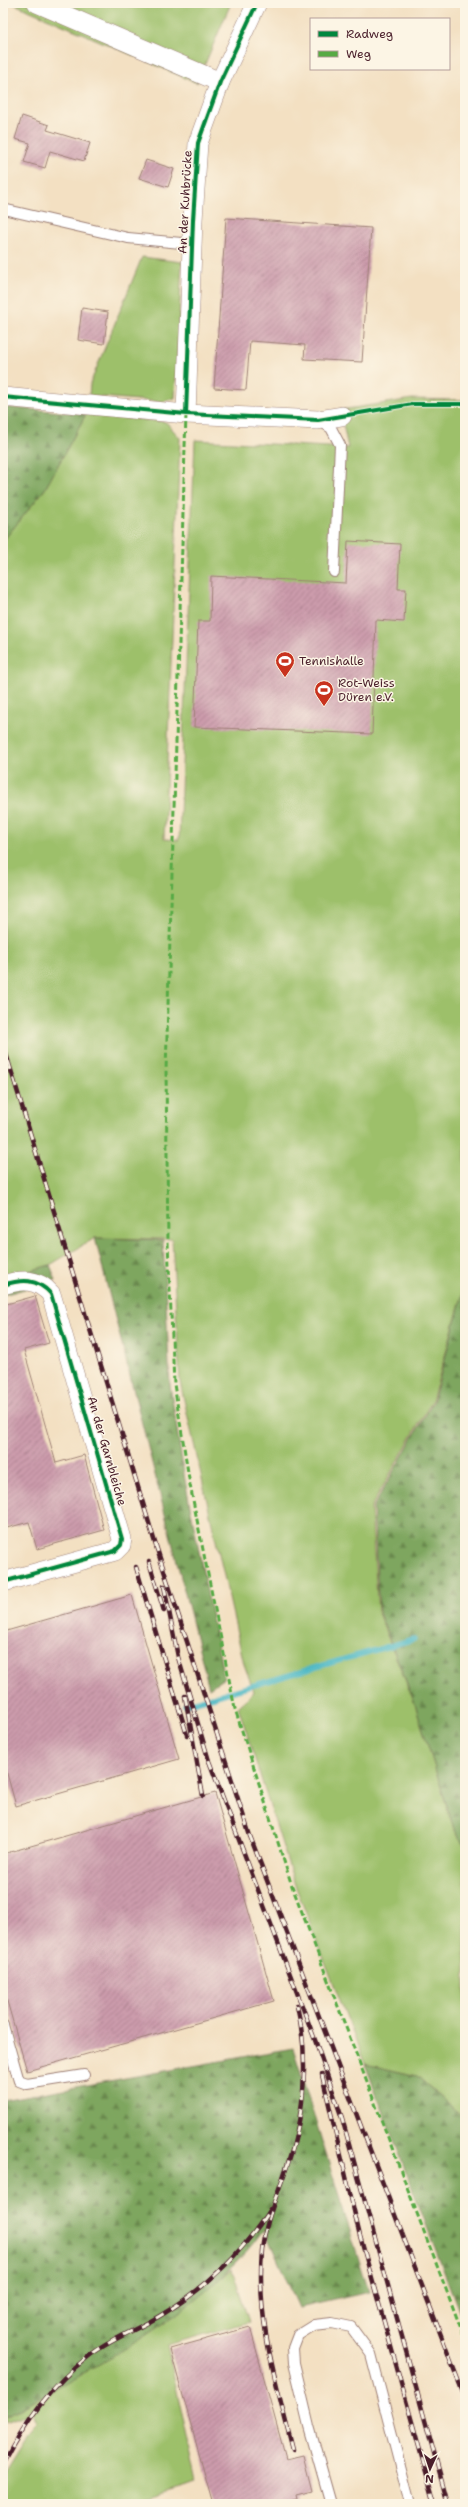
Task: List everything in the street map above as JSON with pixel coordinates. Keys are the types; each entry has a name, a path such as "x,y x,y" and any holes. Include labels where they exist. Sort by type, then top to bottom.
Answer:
{"street":[{"path":"38,3 220,82"},
{"name":"An der Kuhbrücke","path":"186,414 192,244 198,144 220,82 257,3"},
{"path":"3,397 186,414 318,420 342,416"},
{"name":"An der Garnbleiche","path":"3,1285 26,1280 38,1282 51,1294 122,1539 121,1545 115,1551 3,1582"}],"lane":[{"path":"3,209 128,238 192,244"},
{"path":"318,420 331,428 340,444 334,572"},
{"path":"3,2025 20,2081 28,2084 84,2075"},
{"path":"331,2504 294,2362 293,2348 298,2335 314,2325 332,2323 351,2327 371,2354 410,2504"}],"path":[{"path":"342,416 413,404 465,404"}],"green space":[{"path":"12,3 231,3 197,83"},
{"path":"142,257 182,262 175,398 162,402 89,396 90,384"},
{"path":"412,399 465,400 465,1286 432,1401 371,1507 378,1613 415,1704 454,1829 465,1847 465,2119 417,2076 365,2064 295,1885 238,1706 254,1692 244,1664 180,1382 172,1239 95,1238 50,1265 3,1279 3,541 45,489 86,414 166,422 180,438 164,839 179,840 195,440 348,448 340,410"},
{"path":"3,407 86,414 45,489 3,541"},
{"path":"95,1238 163,1240 170,1385 185,1480 224,1678 209,1688"},
{"path":"50,1265 56,1280 3,1295 3,1279"},
{"path":"465,1286 465,1847 454,1829 415,1704 379,1613 373,1507 433,1402"},
{"path":"293,2048 369,2292 299,2308 264,2229 239,2259 210,2287 179,2313 109,2358 3,2419 3,2100"},
{"path":"365,2064 417,2076 465,2119 465,2327"},
{"path":"232,2269 249,2322 167,2345 197,2483 125,2504 3,2504 3,2475 36,2422 32,2412 3,2423 3,2419 166,2322"}],"building":[{"path":"22,116 49,125 47,130 90,143 84,161 50,151 45,168 24,162 30,143 15,139"},
{"path":"146,160 174,169 168,187 139,178"},
{"path":"226,218 371,228 362,362 304,359 305,345 250,341 246,390 214,388"},
{"path":"82,308 108,312 104,344 78,340"},
{"name":"Tennishalle","path":"348,541 400,544 398,589 406,589 404,622 376,620 372,734 194,727 198,621 210,621 211,576 346,583"},
{"path":"35,1296 49,1343 24,1350 56,1463 84,1455 104,1530 37,1549 29,1522 3,1529 3,1305"},
{"path":"132,1595 179,1759 16,1806 3,1759 3,1632"},
{"path":"215,1793 274,2001 27,2071 3,1987 3,1854"},
{"path":"250,2327 286,2459 303,2455 312,2491 296,2495 297,2499 277,2504 213,2504 170,2349"}],"waterway":[{"path":"185,1705 414,1639"}],"railway":[{"path":"3,1044 156,1546 250,1836 465,2398"},
{"path":"149,1562 164,1611"},
{"path":"136,1567 187,1735"},
{"path":"164,1586 178,1657 209,1761 315,2040 342,2118 448,2504"},
{"path":"185,1696 203,1796"},
{"path":"293,2450 269,2352 262,2302 261,2277 264,2236 272,2207 288,2164 302,2103 304,2054 297,2006"},
{"path":"322,2075 360,2236 435,2504"},
{"path":"3,2464 30,2419 62,2379 98,2350 163,2314 194,2293 223,2268 236,2254 260,2225 270,2209"}],"marked path":[{"path":"186,414 166,1070 168,1242 174,1384 190,1485 235,1709 292,1886 465,2339"}],"cycle path":[{"path":"186,414 193,220 198,143 220,82 257,3"},
{"path":"3,397 186,414 318,420 413,404 465,404"},
{"path":"3,1285 29,1281 40,1285 51,1294 122,1539 121,1545 115,1551 3,1582"}],"place":[{"name":"Tennishalle","path":"285,678"},
{"name":"Rot-Weiss Düren e.V.","path":"324,707"}]}
